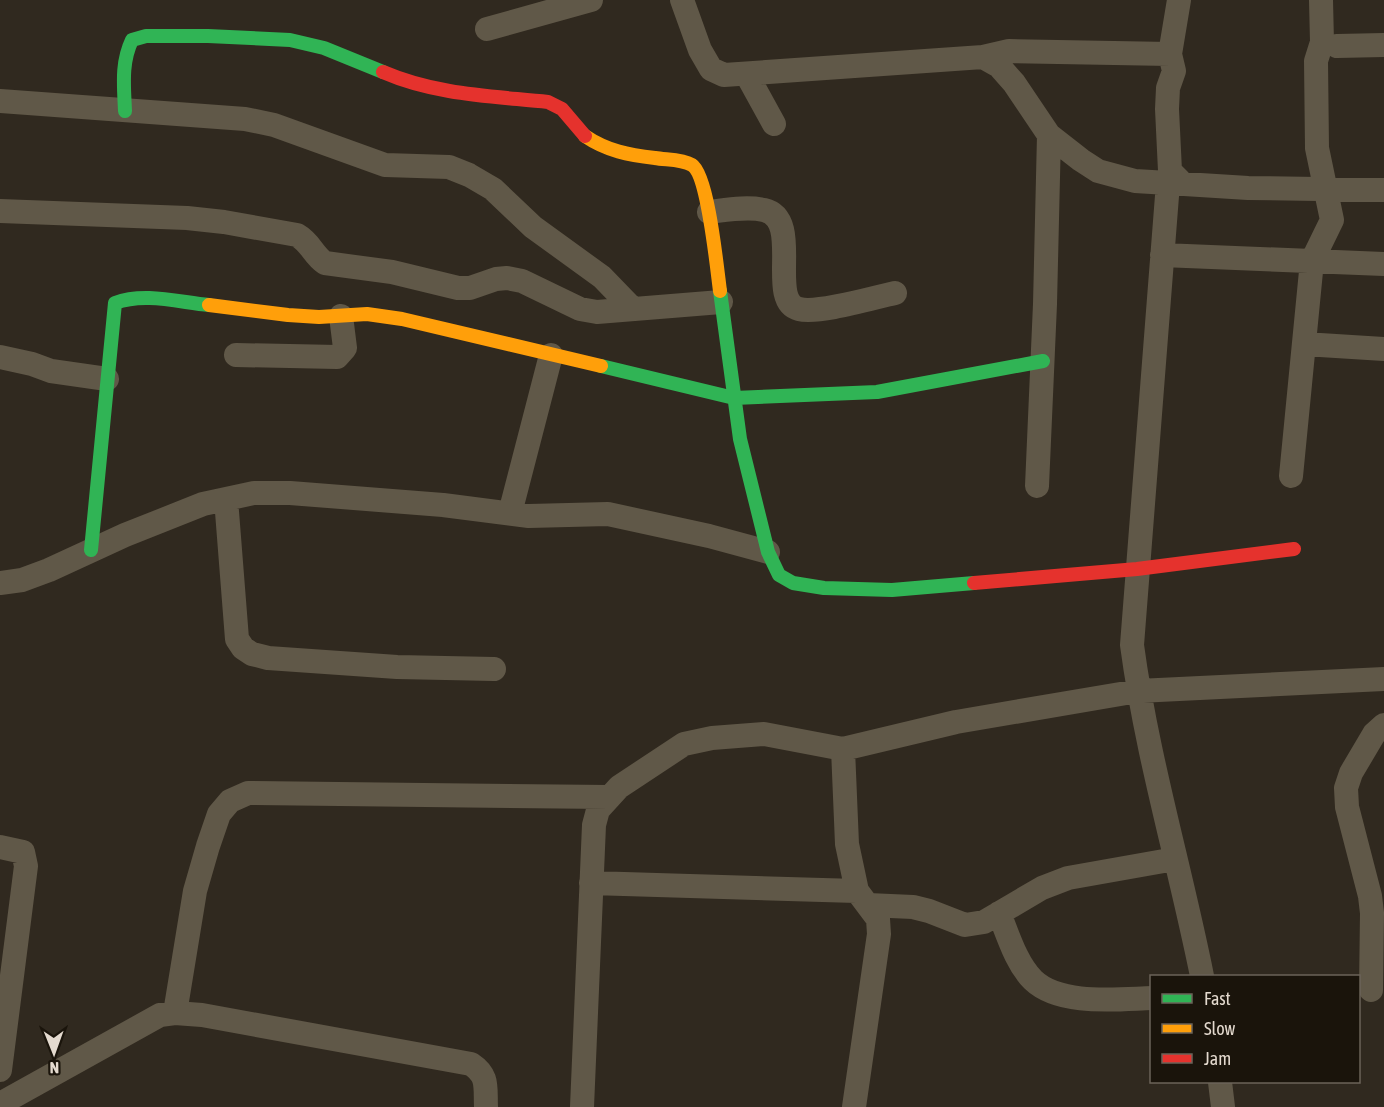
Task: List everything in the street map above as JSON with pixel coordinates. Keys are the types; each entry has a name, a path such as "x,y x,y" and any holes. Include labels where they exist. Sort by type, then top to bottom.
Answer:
{"street":[{"path":"487,29 591,0"},
{"path":"682,0 700,50 711,69 724,75 983,57 1009,51 1170,54"},
{"path":"1168,183 1179,180 1170,171 1167,144 1168,88 1174,71 1170,54 1179,0"},
{"path":"1291,476 1312,261 1332,220 1317,148 1316,61 1322,42 1321,0"},
{"path":"125,111 124,66 127,50 132,40 146,36 255,37 310,44 336,51 394,77 423,86 548,102 562,109 586,137 604,147 620,154 678,161 692,165 699,173 709,212 740,439 768,552 779,575 793,584 824,588 892,590 1137,569 1294,549"},
{"path":"1337,46 1384,45"},
{"path":"983,57 999,66 1014,83 1049,135 1098,171 1135,181 1248,188 1384,190"},
{"path":"747,75 774,124"},
{"path":"0,101 245,119 274,125 385,165 449,167 493,189 533,227 602,277 632,309"},
{"path":"1037,486 1049,135"},
{"path":"1168,183 1132,645 1138,692 1202,975"},
{"path":"709,212 753,208 766,210 777,216 782,228 786,296 791,306 801,310 817,310 895,293"},
{"path":"0,211 187,218 224,222 297,235 306,240 320,260 334,265 392,272 458,288 470,288 495,279 507,278 522,281 580,309 597,312 721,302"},
{"path":"1162,255 1384,264"},
{"path":"91,550 115,303 129,298 147,298 288,315 318,317 367,314 402,319 734,398 877,392 1043,361"},
{"path":"236,355 337,357 345,348 341,316"},
{"path":"1304,344 1384,349"},
{"path":"510,513 551,355"},
{"path":"0,357 51,371 107,379"},
{"path":"0,583 22,580 49,570 91,550 203,504 254,493 290,493 443,505 529,516 608,514 709,536 768,552"},
{"path":"226,499 237,639 243,648 252,654 268,658 397,667 494,669"},
{"path":"582,1107 594,825 598,810 619,787 684,744 712,738 764,734 843,749 956,722 1138,692 1384,679"},
{"path":"1371,990 1372,913 1370,896 1347,807 1346,788 1351,773 1374,734 1384,725"},
{"path":"843,749 847,844 863,898 878,919 879,934 854,1107"},
{"path":"175,1013 195,891 219,814 230,801 248,793 609,797"},
{"path":"0,847 23,852 26,866 0,1070"},
{"path":"591,883 863,898 929,910 965,926 984,922 1042,888 1068,878 1175,859"},
{"path":"999,913 1020,962 1034,980 1050,990 1095,999 1150,998"},
{"path":"0,1104 160,1015 175,1013 202,1015 471,1064 480,1070 485,1079 486,1107"},
{"path":"1220,1083 1223,1107"}],"traffic: fast":[{"path":"125,111 124,75 128,49 132,40 146,36 290,40 324,48 383,72"},
{"path":"720,291 740,439 768,552 779,575 793,583 824,588 892,590 974,583"},
{"path":"91,550 115,303 149,298 209,305"},
{"path":"601,366 734,398 877,392 1043,361"}],"traffic: slow":[{"path":"585,136 618,152 692,165 698,172 707,203 720,291"},
{"path":"209,305 288,315 319,317 367,314 402,319 601,366"}],"traffic: jam":[{"path":"383,72 423,86 444,90 548,102 562,109 585,136"},
{"path":"974,583 1137,569 1294,549"}]}
